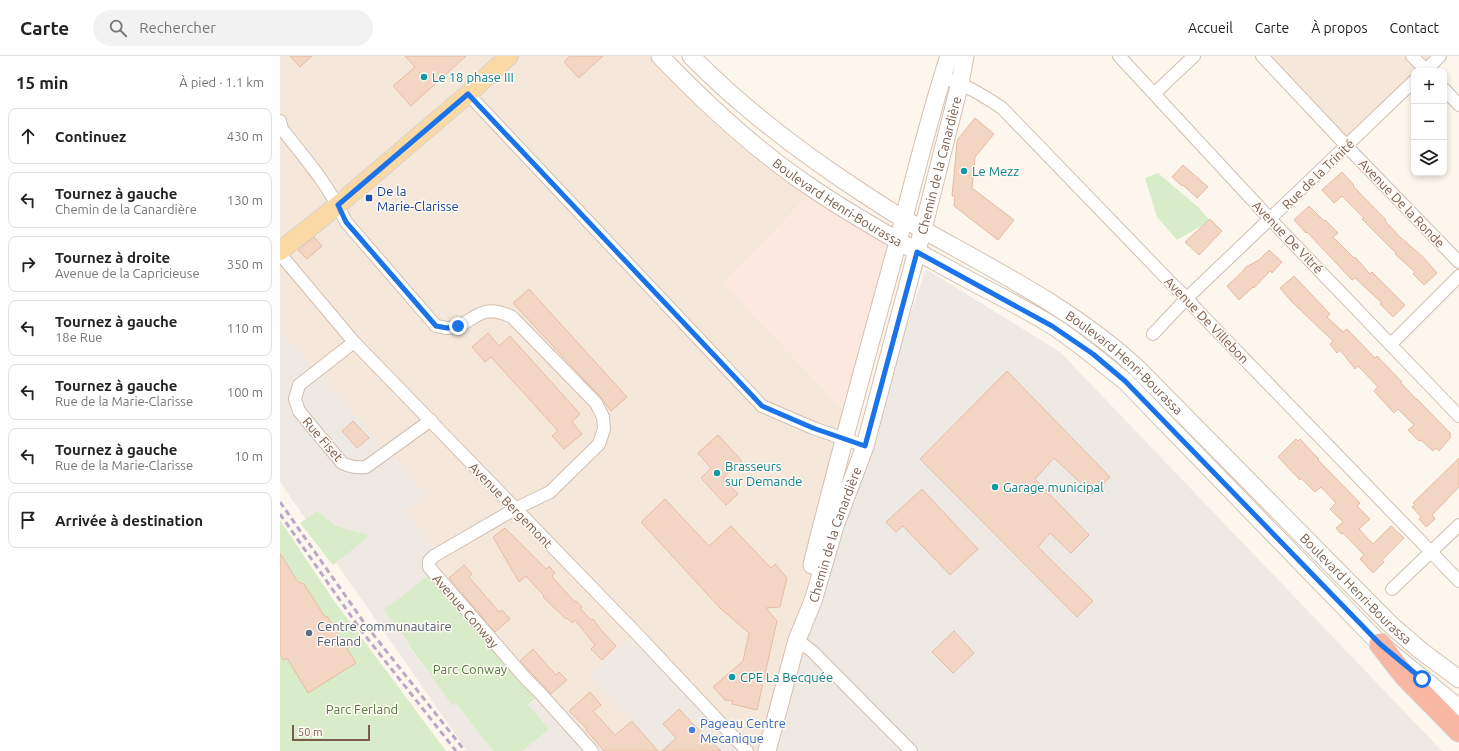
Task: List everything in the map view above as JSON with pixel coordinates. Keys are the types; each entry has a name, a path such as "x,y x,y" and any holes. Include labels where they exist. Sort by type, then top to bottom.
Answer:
{"highway":[{"path":"1380,644 1405,676 1459,731"}],"main road":[{"path":"280,251 338,205 468,94 508,56"},
{"name":"Boulevard Henri-Bourassa","path":"660,56 699,97 776,163 820,194 917,252 1052,326 1093,354 1125,381 1380,644 1459,708"},
{"name":"Boulevard Henri-Bourassa","path":"691,56 713,78 809,157 904,219 1050,302 1114,347 1143,374 1391,625 1420,650 1459,679"},
{"name":"Chemin de la Canardière","path":"768,751 797,640 804,598 844,440 942,77 949,56"},
{"name":"Chemin de la Canardière","path":"797,640 813,601 835,526 865,446 923,229 960,83 965,56"}],"street":[{"name":"Avenue De Vitré","path":"1119,56 1155,93 1270,219 1459,416"},
{"path":"1155,93 1194,56"},
{"name":"Avenue De la Ronde","path":"1262,56 1459,262"},
{"path":"1412,56 1423,68"},
{"path":"1429,68 1440,56"},
{"name":"Avenue De Villebon","path":"942,77 960,83 981,94 1002,108 1459,581"},
{"name":"Rue de la Trinité","path":"1152,334 1187,298 1411,84"},
{"path":"1447,92 1459,105"},
{"path":"468,94 762,406 813,428 865,446"},
{"path":"280,121 282,128 324,183 338,205 346,222 436,326 447,328 458,326 478,313 489,311 502,312 512,317 596,404 603,417 604,429 599,444 550,492 515,509"},
{"name":"Avenue Bergemont","path":"280,254 354,342 636,633 747,751"},
{"path":"1391,344 1459,276"},
{"name":"Rue Fiset","path":"354,342 299,385 295,399 299,411 342,462 350,467 366,467 431,420"},
{"name":"Avenue Conway","path":"515,509 434,556 429,561 429,567 432,573 592,751"},
{"path":"1392,589 1459,525"},
{"path":"797,640 812,651 911,751"}],"shaded area":[{"path":"280,56 660,56 814,190 724,283 850,417 804,598 797,640 767,751 747,751 590,673 631,719 596,751 429,567 439,553 403,512 425,494 280,330"},
{"path":"1262,56 1440,56 1428,68 1411,68 1411,84 1347,146"},
{"path":"814,190 898,240 850,417 723,283"},
{"path":"926,269 1060,352 1442,751 768,751 865,446"},
{"path":"280,330 425,494 404,512 440,553 434,556 432,573 410,643 408,645 453,705 456,703 493,751 467,751 280,482"},
{"path":"636,633 747,751 596,751 631,719 590,673"},
{"path":"541,694 592,751 523,751 549,729 528,706"}],"green space":[{"path":"1158,173 1198,207 1210,221 1177,240 1157,217 1145,178"},
{"path":"317,511 336,526 369,535 333,565 300,523"},
{"name":"Parc Ferland","path":"280,520 332,598 446,751 280,751 280,655 283,660 287,658 308,692 327,616 325,617 304,584 300,584 280,553"},
{"name":"Parc Conway","path":"432,573 541,694 528,705 549,729 523,751 493,751 456,703 453,706 408,644 409,642 384,610"}],"building":[{"path":"290,56 312,56 300,67"},
{"name":"Le 18 phase III","path":"405,56 466,56 411,106 393,86 415,67"},
{"path":"570,56 603,56 579,78 564,62"},
{"name":"Le Mezz","path":"975,118 994,134 975,157 972,188 1014,220 998,240 954,206 955,196 952,196 957,142"},
{"path":"1183,165 1208,187 1197,198 1172,177"},
{"path":"1342,172 1400,237 1423,257 1437,273 1424,285 1413,274 1415,272 1395,254 1396,253 1362,219 1364,218 1342,196 1334,203 1322,190"},
{"path":"1309,206 1338,233 1333,237 1354,258 1355,257 1370,274 1372,272 1405,305 1393,317 1380,304 1382,303 1355,278 1352,280 1294,220"},
{"path":"1210,219 1222,231 1199,255 1185,242"},
{"path":"314,237 322,246 307,259 298,250"},
{"path":"1269,250 1282,262 1272,273 1270,271 1254,288 1253,287 1239,300 1227,286 1246,267 1259,260"},
{"path":"1294,276 1330,314 1327,317 1343,332 1347,329 1375,358 1377,356 1416,399 1451,434 1449,435 1451,437 1439,451 1436,448 1433,451 1421,440 1419,441 1408,430 1414,425 1398,409 1394,413 1374,391 1378,387 1358,366 1355,369 1340,350 1337,353 1330,344 1333,341 1292,302 1280,288"},
{"path":"529,289 627,397 611,411 601,398 513,303"},
{"path":"488,333 499,346 510,336 580,414 572,422 582,434 564,449 552,436 558,431 491,357 485,362 472,347"},
{"name":"Garage municipal","path":"1007,371 1110,477 1092,494 1054,458 1035,479 1089,535 1071,553 1050,533 1038,547 1093,601 1077,617 920,459"},
{"path":"353,421 369,438 357,448 342,431"},
{"name":"Brasseurs sur Demande","path":"718,435 742,461 723,478 738,494 726,505 701,478 711,468 698,453"},
{"path":"1296,439 1298,441 1300,439 1319,459 1318,460 1360,503 1357,506 1370,519 1359,529 1373,544 1391,526 1404,538 1382,560 1384,562 1373,573 1360,559 1364,555 1343,533 1341,534 1336,528 1343,522 1330,509 1336,503 1321,487 1315,492 1301,478 1300,480 1278,457"},
{"path":"1459,458 1459,487 1432,515 1435,519 1426,527 1419,519 1421,517 1412,507 1415,505 1413,503"},
{"path":"922,489 978,549 950,575 903,526 896,532 886,522"},
{"path":"665,499 709,546 731,526 771,568 775,564 787,578 780,607 766,608 777,621 757,710 732,704 733,701 725,700 713,687 743,661 749,633 720,608 641,522"},
{"path":"505,528 546,569 549,566 555,573 552,576 553,578 575,602 576,601 582,607 580,608 591,620 593,619 616,646 602,660 591,649 595,645 575,620 572,623 567,618 566,619 543,597 544,596 526,576 519,582 493,537"},
{"name":"Centre communautaire Ferland","path":"280,553 298,582 304,584 325,617 327,616 356,663 308,693 287,658 283,660 280,654"},
{"path":"464,565 472,574 469,577 499,612 502,610 510,619 495,632 449,578"},
{"path":"954,631 974,653 953,673 932,652"},
{"path":"533,649 556,675 559,672 567,680 551,694 520,661"},
{"path":"590,692 601,705 593,711 615,735 632,721 658,751 604,751 586,730 587,729 569,711"},
{"name":"Pageau Centre Mecanique","path":"679,709 721,751 662,751 676,738 663,724"}],"railway":[{"path":"280,502 365,624 465,751"},
{"path":"280,514 360,629 456,751"}],"place":[{"name":"Le 18 phase III","path":"424,77"},
{"name":"Le Mezz","path":"964,171"},
{"name":"De la Marie-Clarisse","path":"369,198"},
{"name":"Brasseurs sur Demande","path":"717,473"},
{"name":"Garage municipal","path":"995,487"},
{"name":"Centre communautaire Ferland","path":"309,633"},
{"name":"CPE La Becquée","path":"732,677"},
{"name":"Pageau Centre Mecanique","path":"692,730"}],"route":[{"path":"458,326 447,328 436,326 346,222 338,205 468,94 762,406 813,428 865,446 917,252 1033,314 1074,340 1125,381 1380,644 1422,679"}]}
